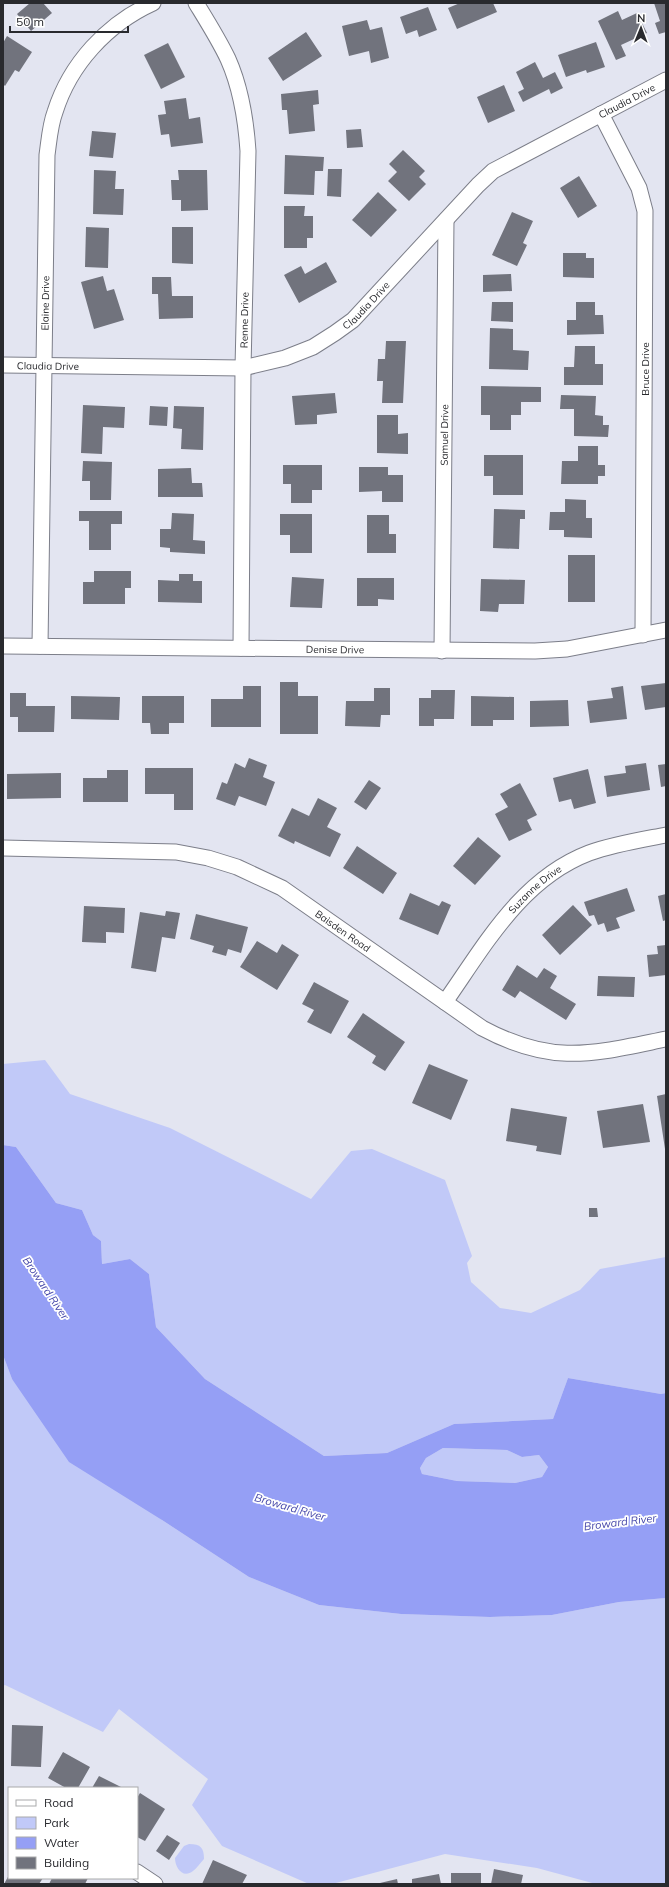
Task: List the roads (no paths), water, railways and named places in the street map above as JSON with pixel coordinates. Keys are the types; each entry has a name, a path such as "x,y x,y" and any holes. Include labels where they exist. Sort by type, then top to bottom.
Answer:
{"street":[{"name":"Elaine Drive","path":"40,646 47,155 54,112 71,76 93,47 106,33 135,12 153,3"},
{"name":"Renne Drive","path":"196,3 228,58 235,77 247,127 248,159 241,648"},
{"name":"Claudia Drive","path":"3,365 244,368 285,358 313,346 335,333 367,306 478,185 493,171 666,80"},
{"name":"Bruce Drive","path":"601,114 639,188 645,211 643,635"},
{"name":"Samuel Drive","path":"442,651 446,220"},
{"name":"Denise Drive","path":"3,646 535,651 567,649 666,630"},
{"name":"Suzanne Drive","path":"445,1002 507,915 522,896 539,882 563,866 588,853 614,845 666,835"},
{"name":"Baisden Road","path":"3,848 176,852 208,858 237,867 282,888 482,1028 504,1040 550,1053 577,1054 602,1052 666,1039"},
{"path":"138,1873 156,1884"}],"water":[{"name":"Broward River","path":"3,1145 16,1147 56,1203 82,1210 93,1235 101,1241 102,1264 130,1259 149,1274 156,1327 205,1379 324,1456 387,1453 454,1424 553,1419 568,1378 661,1394 666,1393 666,1598 619,1602 552,1615 490,1617 401,1614 319,1605 249,1577 69,1462 12,1379 3,1355","holes":["443,1448 507,1450 522,1457 539,1455 548,1467 542,1477 515,1483 457,1481 422,1474 420,1468 426,1458"]}]}
